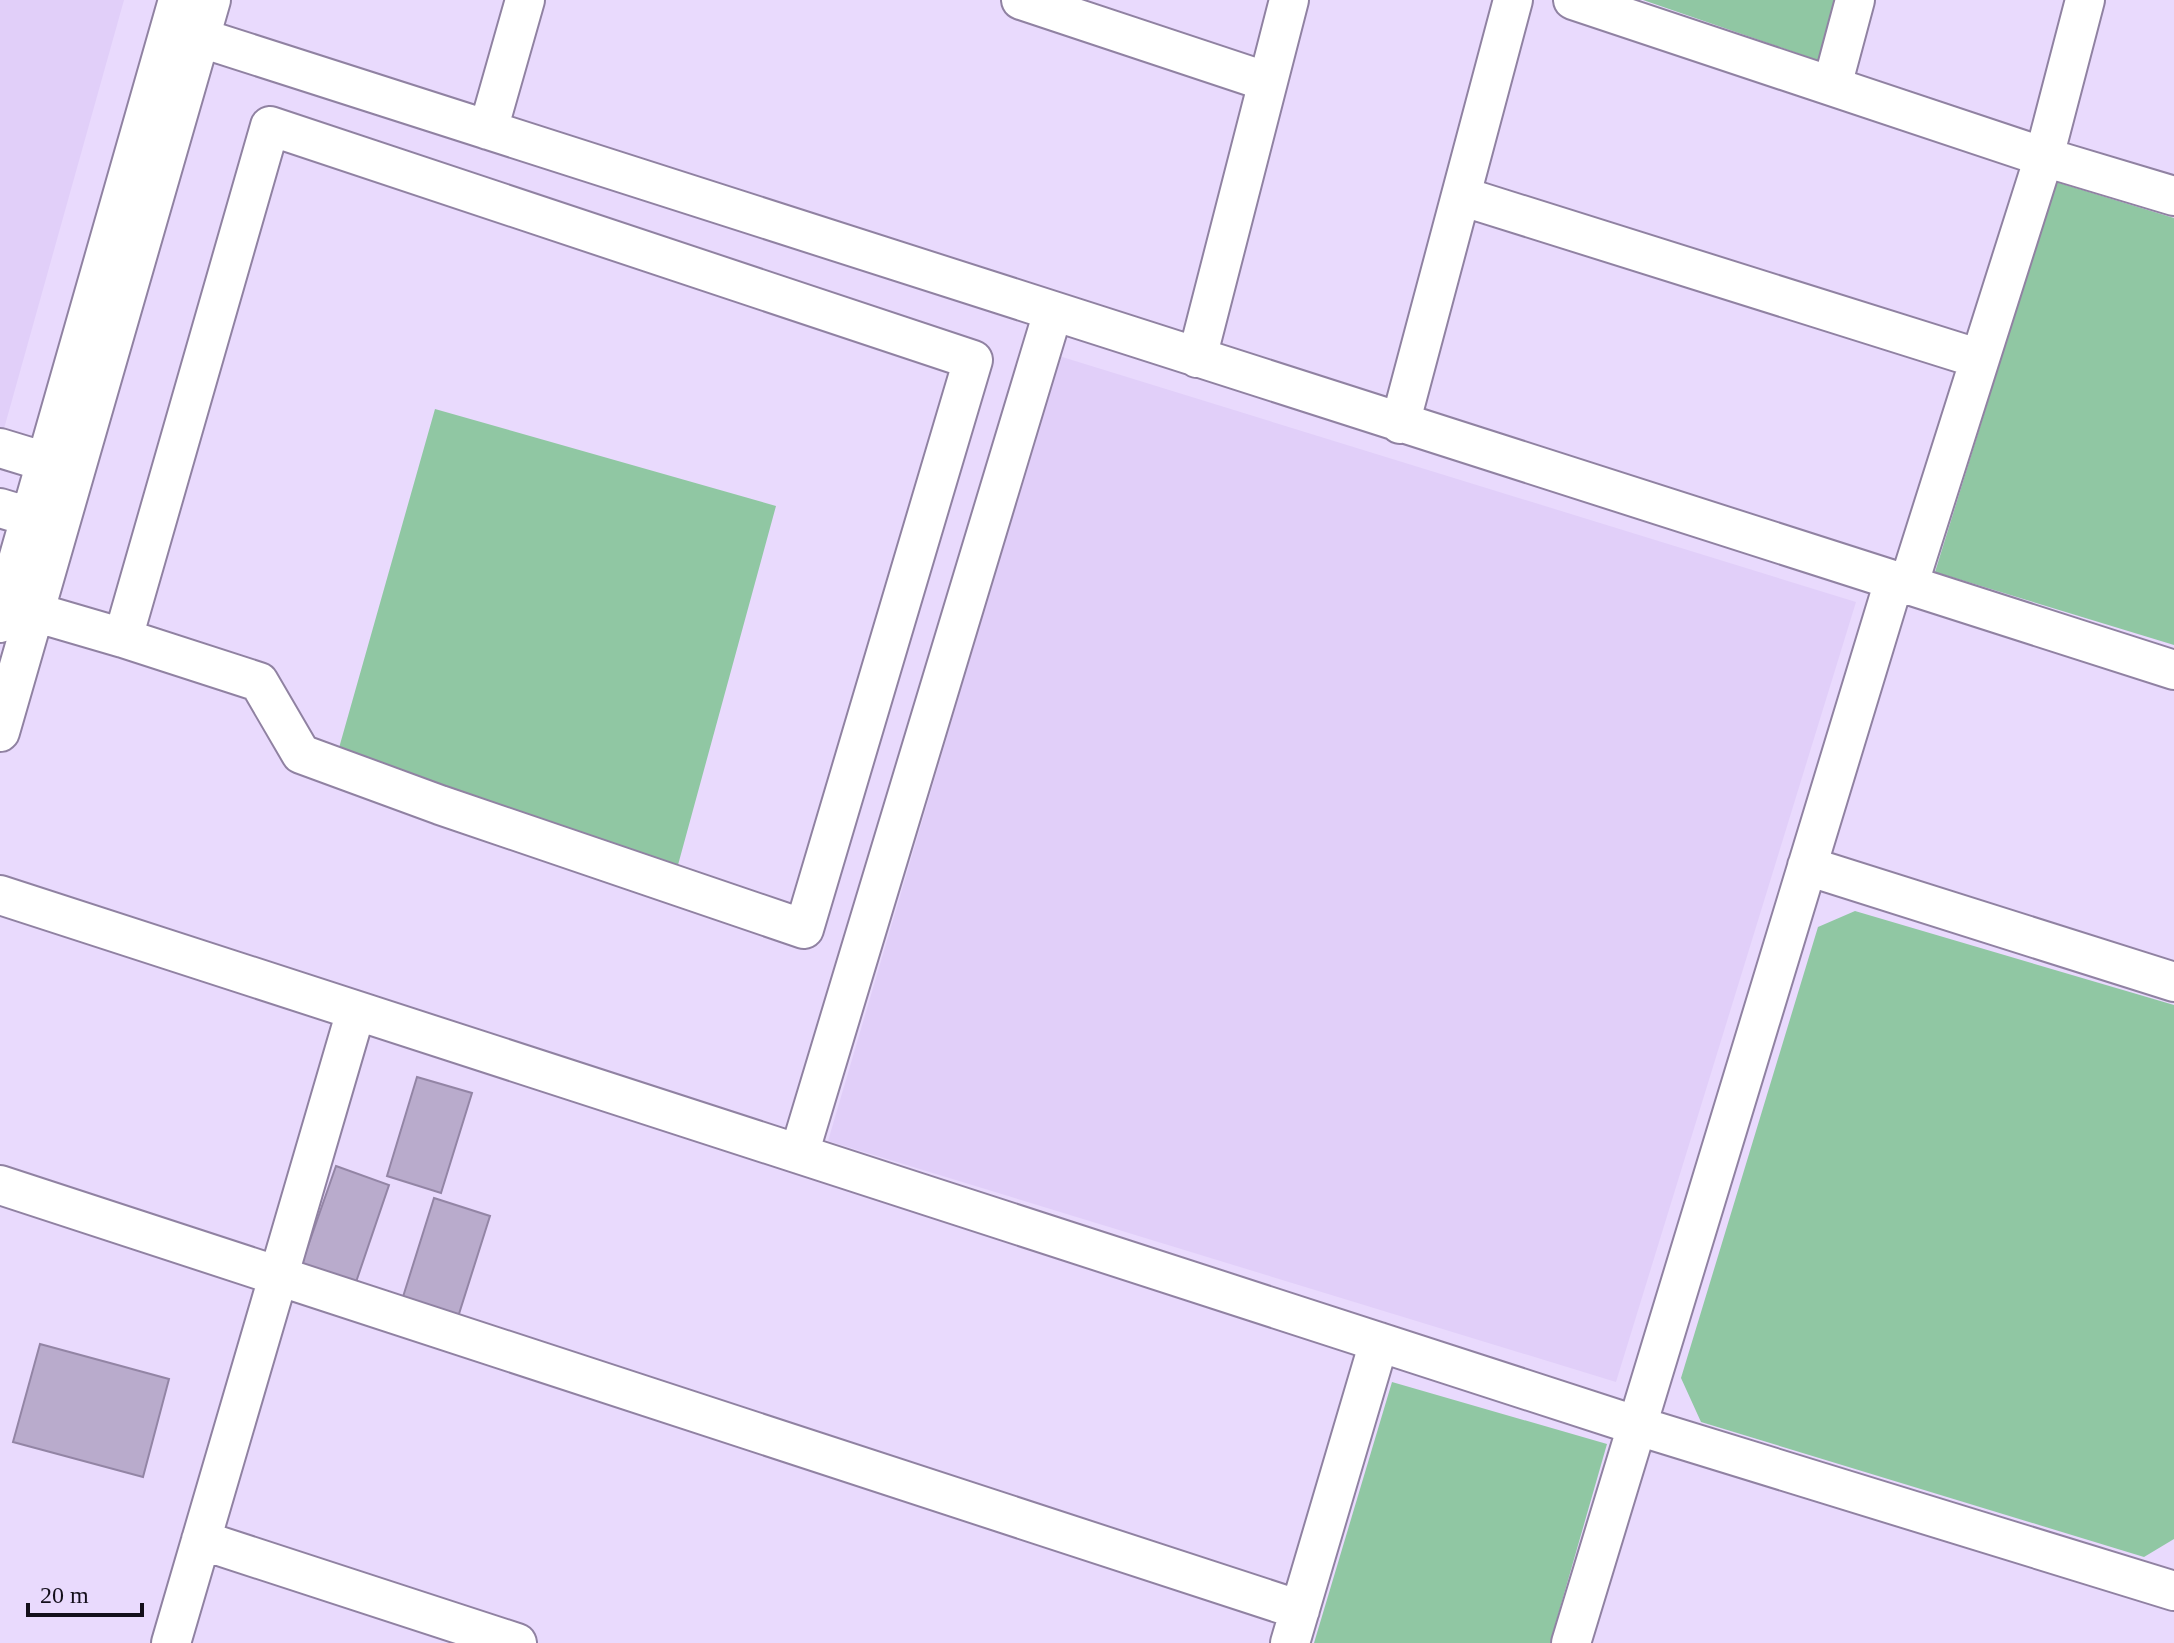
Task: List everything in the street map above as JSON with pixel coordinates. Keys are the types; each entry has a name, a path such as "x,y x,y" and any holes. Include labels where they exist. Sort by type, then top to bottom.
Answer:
{"street":[{"path":"0,732 17,618 15,513 46,462 183,22 211,0"},
{"path":"488,130 525,0"},
{"path":"1021,0 1268,82"},
{"path":"1197,358 1289,0"},
{"path":"1400,424 1513,0"},
{"path":"1573,0 2044,157 2174,196"},
{"path":"1832,86 1855,0"},
{"path":"1571,1643 1807,866 1901,583 1980,359 2044,157 2085,0"},
{"path":"183,22 488,130 2174,670"},
{"path":"17,618 66,502 183,22"},
{"path":"17,618 123,638 259,682 301,754 440,805 804,929 973,360 270,126 123,638"},
{"path":"1461,196 1980,359"},
{"path":"799,1154 1053,312"},
{"path":"0,448 46,462 66,502"},
{"path":"15,513 66,502"},
{"path":"1807,866 2174,982"},
{"path":"0,895 1638,1426 2174,1591"},
{"path":"171,1643 356,1011"},
{"path":"0,1185 278,1276 1295,1627 1379,1342"},
{"path":"201,1540 467,1635 517,1643"}],"shaded area":[{"path":"0,0 124,0 0,443"},
{"path":"1059,356 1856,602 1616,1382 828,1141"}],"green space":[{"path":"1643,0 1836,0 1820,61"},
{"path":"2056,182 2174,218 2174,645 1935,572"},
{"path":"435,409 776,506 678,865 337,755"},
{"path":"1855,911 2174,1005 2174,1539 2144,1557 1701,1422 1681,1378 1818,927"},
{"path":"1392,1382 1607,1444 1550,1643 1314,1643"}],"building":[{"path":"417,1077 472,1093 441,1193 387,1176"},
{"path":"336,1166 389,1185 355,1285 301,1266"},
{"path":"434,1198 490,1216 458,1317 402,1300"},
{"path":"40,1344 169,1379 143,1477 13,1442"}]}
